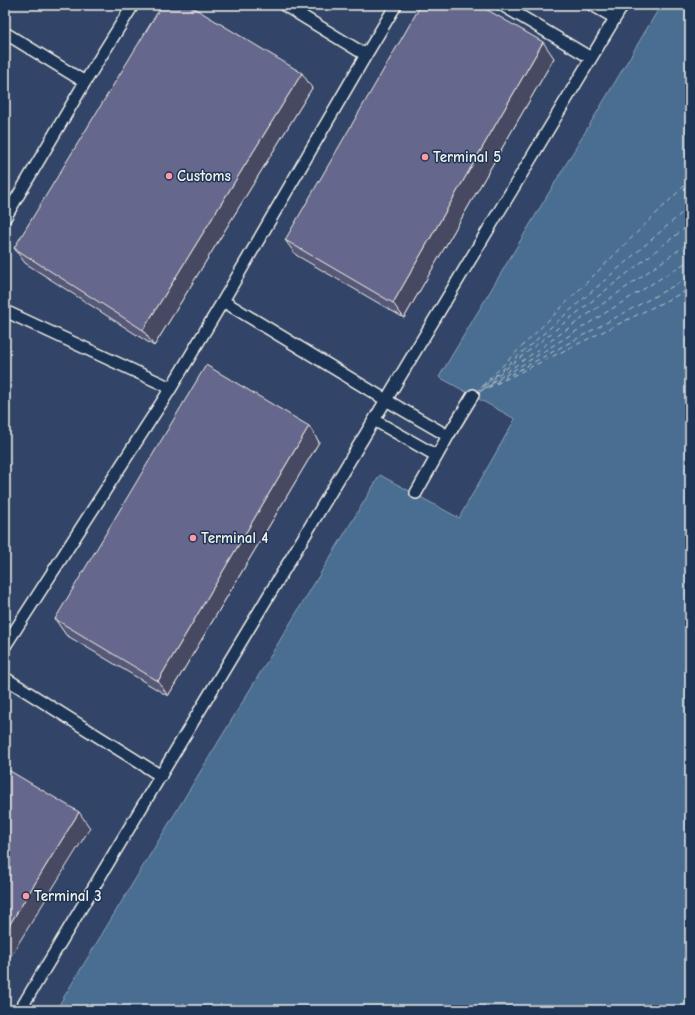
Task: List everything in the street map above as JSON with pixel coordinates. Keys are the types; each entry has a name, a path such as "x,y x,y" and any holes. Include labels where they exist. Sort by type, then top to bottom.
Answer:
{"lane":[{"path":"5,218 85,82 133,5"},
{"path":"284,5 366,55"},
{"path":"5,646 171,388 396,5"},
{"path":"502,5 591,58"},
{"path":"592,5 615,18"},
{"path":"20,1010 623,5"},
{"path":"5,33 85,82"},
{"path":"223,301 448,436"},
{"path":"5,311 171,388"},
{"path":"416,493 473,395"},
{"path":"374,420 437,456"},
{"path":"5,678 161,776"}],"shaded area":[{"path":"5,5 661,5 439,377 515,419 459,518 380,475 56,1010 5,1010"},
{"path":"661,5 690,5 690,1010 56,1010 380,475 459,518 515,419 439,377"}],"building":[{"name":"Customs","path":"162,5 189,5 302,73 143,330 14,248"},
{"name":"Terminal 5","path":"421,5 479,5 543,42 393,303 285,240"},
{"name":"Terminal 4","path":"206,365 309,426 158,681 55,619"},
{"name":"Terminal 3","path":"5,768 79,812 5,932"}],"ferry route":[{"path":"476,392 690,180"},
{"path":"481,388 690,206"},
{"path":"484,386 690,224"},
{"path":"477,393 690,242"},
{"path":"482,390 690,260"},
{"path":"479,392 690,277"},
{"path":"488,388 690,289"}],"place":[{"name":"Terminal 5","path":"425,157"},
{"name":"Customs","path":"169,176"},
{"name":"Terminal 4","path":"193,538"},
{"name":"Terminal 3","path":"26,896"}]}
